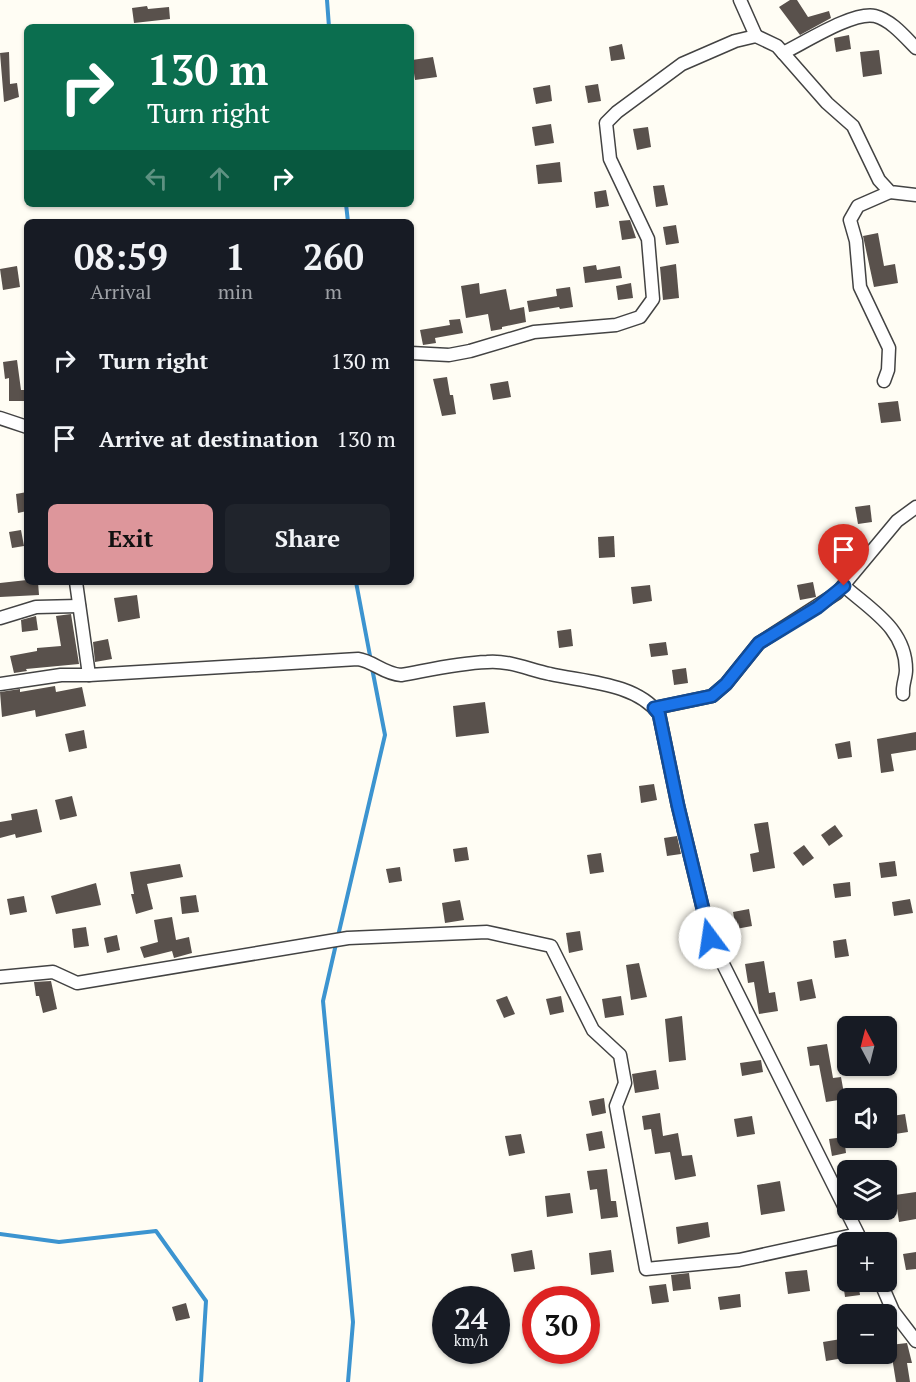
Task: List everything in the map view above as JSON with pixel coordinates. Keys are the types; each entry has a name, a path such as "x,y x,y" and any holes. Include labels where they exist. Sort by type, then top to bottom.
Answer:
{"street":[{"path":"740,0 756,36"},
{"path":"783,53 848,20 874,16 901,32 916,48"},
{"path":"414,353 449,355 534,332 616,325 640,316 653,299 648,239 610,159 606,123 617,112 682,64 735,41 756,36 777,46 826,103 853,126 879,180 890,192"},
{"path":"884,381 888,370 889,348 860,287 856,241 850,220 858,206 890,192 916,195"},
{"path":"0,418 24,426"},
{"path":"654,708 712,696 726,684 759,643 818,607 844,586 897,520 916,507"},
{"path":"76,585 89,675"},
{"path":"844,586 889,623 897,635 906,671 903,694"},
{"path":"0,618 36,607 78,606"},
{"path":"0,684 61,675 365,660 392,674 401,675 489,661 530,668 547,674 592,680 650,702 659,714 678,806 710,938 857,1232"},
{"path":"0,977 53,972 77,984 339,939 487,932 551,946 593,1030 620,1055 625,1083 616,1106 646,1269 739,1260 837,1242"},
{"path":"885,1292 893,1311 916,1341"}],"building":[{"path":"790,0 797,0 808,17 829,11 831,18 800,35 779,7"},
{"path":"147,6 148,9 169,7 170,19 134,23 132,8"},
{"path":"849,35 851,49 836,52 834,38"},
{"path":"622,44 625,59 611,61 609,47"},
{"path":"879,50 882,74 863,77 860,52"},
{"path":"9,52 10,84 17,83 19,97 4,102 0,53"},
{"path":"433,57 437,77 415,80 414,60"},
{"path":"598,84 601,101 588,103 585,86"},
{"path":"550,85 552,101 536,104 533,88"},
{"path":"551,124 554,143 535,146 532,127"},
{"path":"648,127 651,147 637,150 633,129"},
{"path":"560,162 562,182 538,184 536,165"},
{"path":"664,185 668,205 656,207 653,186"},
{"path":"606,190 609,206 596,208 594,192"},
{"path":"630,220 636,238 622,240 619,221"},
{"path":"676,225 679,243 666,245 663,227"},
{"path":"878,233 884,266 895,264 898,283 874,287 863,236"},
{"path":"676,264 679,298 663,300 660,267"},
{"path":"596,265 597,270 620,266 622,278 585,283 583,267"},
{"path":"17,266 20,287 3,290 0,269"},
{"path":"479,283 480,294 506,289 510,310 524,307 526,322 491,331 488,314 466,318 461,286"},
{"path":"631,283 633,298 618,300 616,286"},
{"path":"570,287 573,307 529,312 527,301 557,296 556,289"},
{"path":"460,319 463,333 435,338 436,343 423,345 420,330 450,325 449,320"},
{"path":"17,360 21,390 24,390 24,401 9,401 9,378 5,379 3,362"},
{"path":"447,377 456,414 442,416 433,379"},
{"path":"508,381 511,397 493,400 490,384"},
{"path":"898,401 901,421 881,423 878,403"},
{"path":"24,493 24,512 18,513 16,494"},
{"path":"870,505 872,522 858,524 855,507"},
{"path":"21,530 24,546 12,548 9,532"},
{"path":"614,536 615,557 599,558 598,537"},
{"path":"24,580 24,585 38,585 39,595 0,597 0,583"},
{"path":"813,582 816,597 800,600 797,585"},
{"path":"650,585 652,601 633,604 631,587"},
{"path":"137,595 140,618 118,622 114,598"},
{"path":"71,614 79,664 26,669 27,671 14,673 10,656 37,651 37,648 61,646 56,616"},
{"path":"36,616 38,630 22,632 21,620"},
{"path":"571,629 573,646 559,648 557,631"},
{"path":"108,639 112,659 95,662 93,642"},
{"path":"666,642 668,655 651,657 649,644"},
{"path":"686,668 688,683 674,685 672,670"},
{"path":"55,686 56,692 82,687 86,706 36,717 35,710 2,717 0,692 20,689 20,692"},
{"path":"485,702 489,733 456,737 453,706"},
{"path":"84,730 87,748 69,752 65,734"},
{"path":"916,732 916,750 891,754 894,771 881,773 877,739"},
{"path":"850,741 852,757 838,759 835,744"},
{"path":"654,784 657,800 641,803 639,786"},
{"path":"72,796 77,816 60,820 55,800"},
{"path":"37,809 42,832 16,838 15,834 0,838 0,822 12,820 11,814"},
{"path":"768,822 775,868 753,872 750,854 759,852 754,824"},
{"path":"835,825 843,836 829,846 821,835"},
{"path":"677,836 681,854 667,856 664,838"},
{"path":"804,845 814,858 803,866 793,853"},
{"path":"467,847 469,860 455,862 453,849"},
{"path":"601,853 604,872 590,874 587,855"},
{"path":"895,861 897,876 881,878 879,863"},
{"path":"180,864 183,877 147,884 153,909 136,914 131,894 134,894 130,872"},
{"path":"400,867 402,881 389,883 386,869"},
{"path":"850,882 851,896 835,898 833,884"},
{"path":"96,883 101,905 56,914 51,896"},
{"path":"196,895 199,912 182,914 180,897"},
{"path":"24,896 27,912 10,915 7,899"},
{"path":"910,899 913,913 894,916 892,902"},
{"path":"460,900 464,920 445,923 442,903"},
{"path":"749,909 752,926 736,929 733,912"},
{"path":"172,917 176,940 189,937 192,953 174,958 172,951 144,958 140,947 158,942 154,920"},
{"path":"86,927 89,946 74,948 72,929"},
{"path":"580,931 583,950 569,953 566,933"},
{"path":"117,935 120,950 107,953 104,938"},
{"path":"846,939 849,956 835,958 833,941"},
{"path":"764,961 769,993 775,992 778,1011 759,1014 754,982 748,983 745,964"},
{"path":"639,963 647,997 631,1000 626,965"},
{"path":"812,979 816,998 800,1001 797,982"},
{"path":"51,981 57,1009 43,1013 39,996 36,996 34,982"},
{"path":"507,996 515,1014 504,1018 496,1000"},
{"path":"561,996 564,1012 550,1015 546,999"},
{"path":"621,996 624,1015 605,1018 602,999"},
{"path":"682,1016 686,1060 669,1062 665,1019"},
{"path":"827,1044 833,1078 841,1077 843,1088 837,1088 837,1100 826,1102 819,1065 810,1066 807,1047"},
{"path":"761,1060 763,1072 742,1076 740,1063"},
{"path":"656,1070 659,1089 635,1093 632,1074"},
{"path":"604,1098 606,1113 592,1116 589,1101"},
{"path":"660,1113 663,1136 678,1133 682,1156 692,1155 696,1176 675,1180 670,1152 655,1154 651,1129 644,1130 642,1116"},
{"path":"905,1114 908,1132 897,1134 897,1115"},
{"path":"752,1116 755,1134 737,1137 734,1119"},
{"path":"602,1131 605,1148 589,1151 586,1134"},
{"path":"521,1134 525,1153 509,1156 505,1136"},
{"path":"837,1138 837,1148 845,1148 846,1153 832,1156 829,1139"},
{"path":"607,1169 611,1201 616,1201 618,1217 601,1219 597,1189 590,1190 587,1171"},
{"path":"780,1181 785,1211 761,1215 757,1185"},
{"path":"916,1192 916,1219 899,1222 897,1195"},
{"path":"570,1193 573,1213 547,1217 545,1196"},
{"path":"708,1222 710,1237 678,1244 676,1227"},
{"path":"532,1250 535,1269 514,1272 511,1254"},
{"path":"611,1250 614,1272 591,1275 589,1253"},
{"path":"916,1252 916,1269 906,1270 903,1254"},
{"path":"807,1270 810,1291 788,1294 785,1272"},
{"path":"689,1273 691,1289 673,1291 671,1275"},
{"path":"666,1284 669,1302 652,1304 649,1286"},
{"path":"844,1292 860,1292 860,1295 845,1297"},
{"path":"740,1294 741,1307 720,1310 718,1297"},
{"path":"186,1303 190,1318 176,1321 172,1307"},
{"path":"837,1340 837,1359 826,1361 823,1342"},
{"path":"907,1343 912,1363 907,1363 910,1382 896,1382 893,1364 897,1364 897,1344"}],"waterway":[{"path":"327,0 329,24"},
{"path":"346,207 348,219"},
{"path":"357,585 371,661"},
{"path":"338,936 385,735 372,668"},
{"path":"336,944 323,1001 353,1322 348,1382"},
{"path":"0,1234 59,1242 156,1231 206,1301 201,1382"}],"route":[{"path":"710,938 678,806 659,714 654,708 712,696 726,684 759,643 818,607 844,586"}]}
